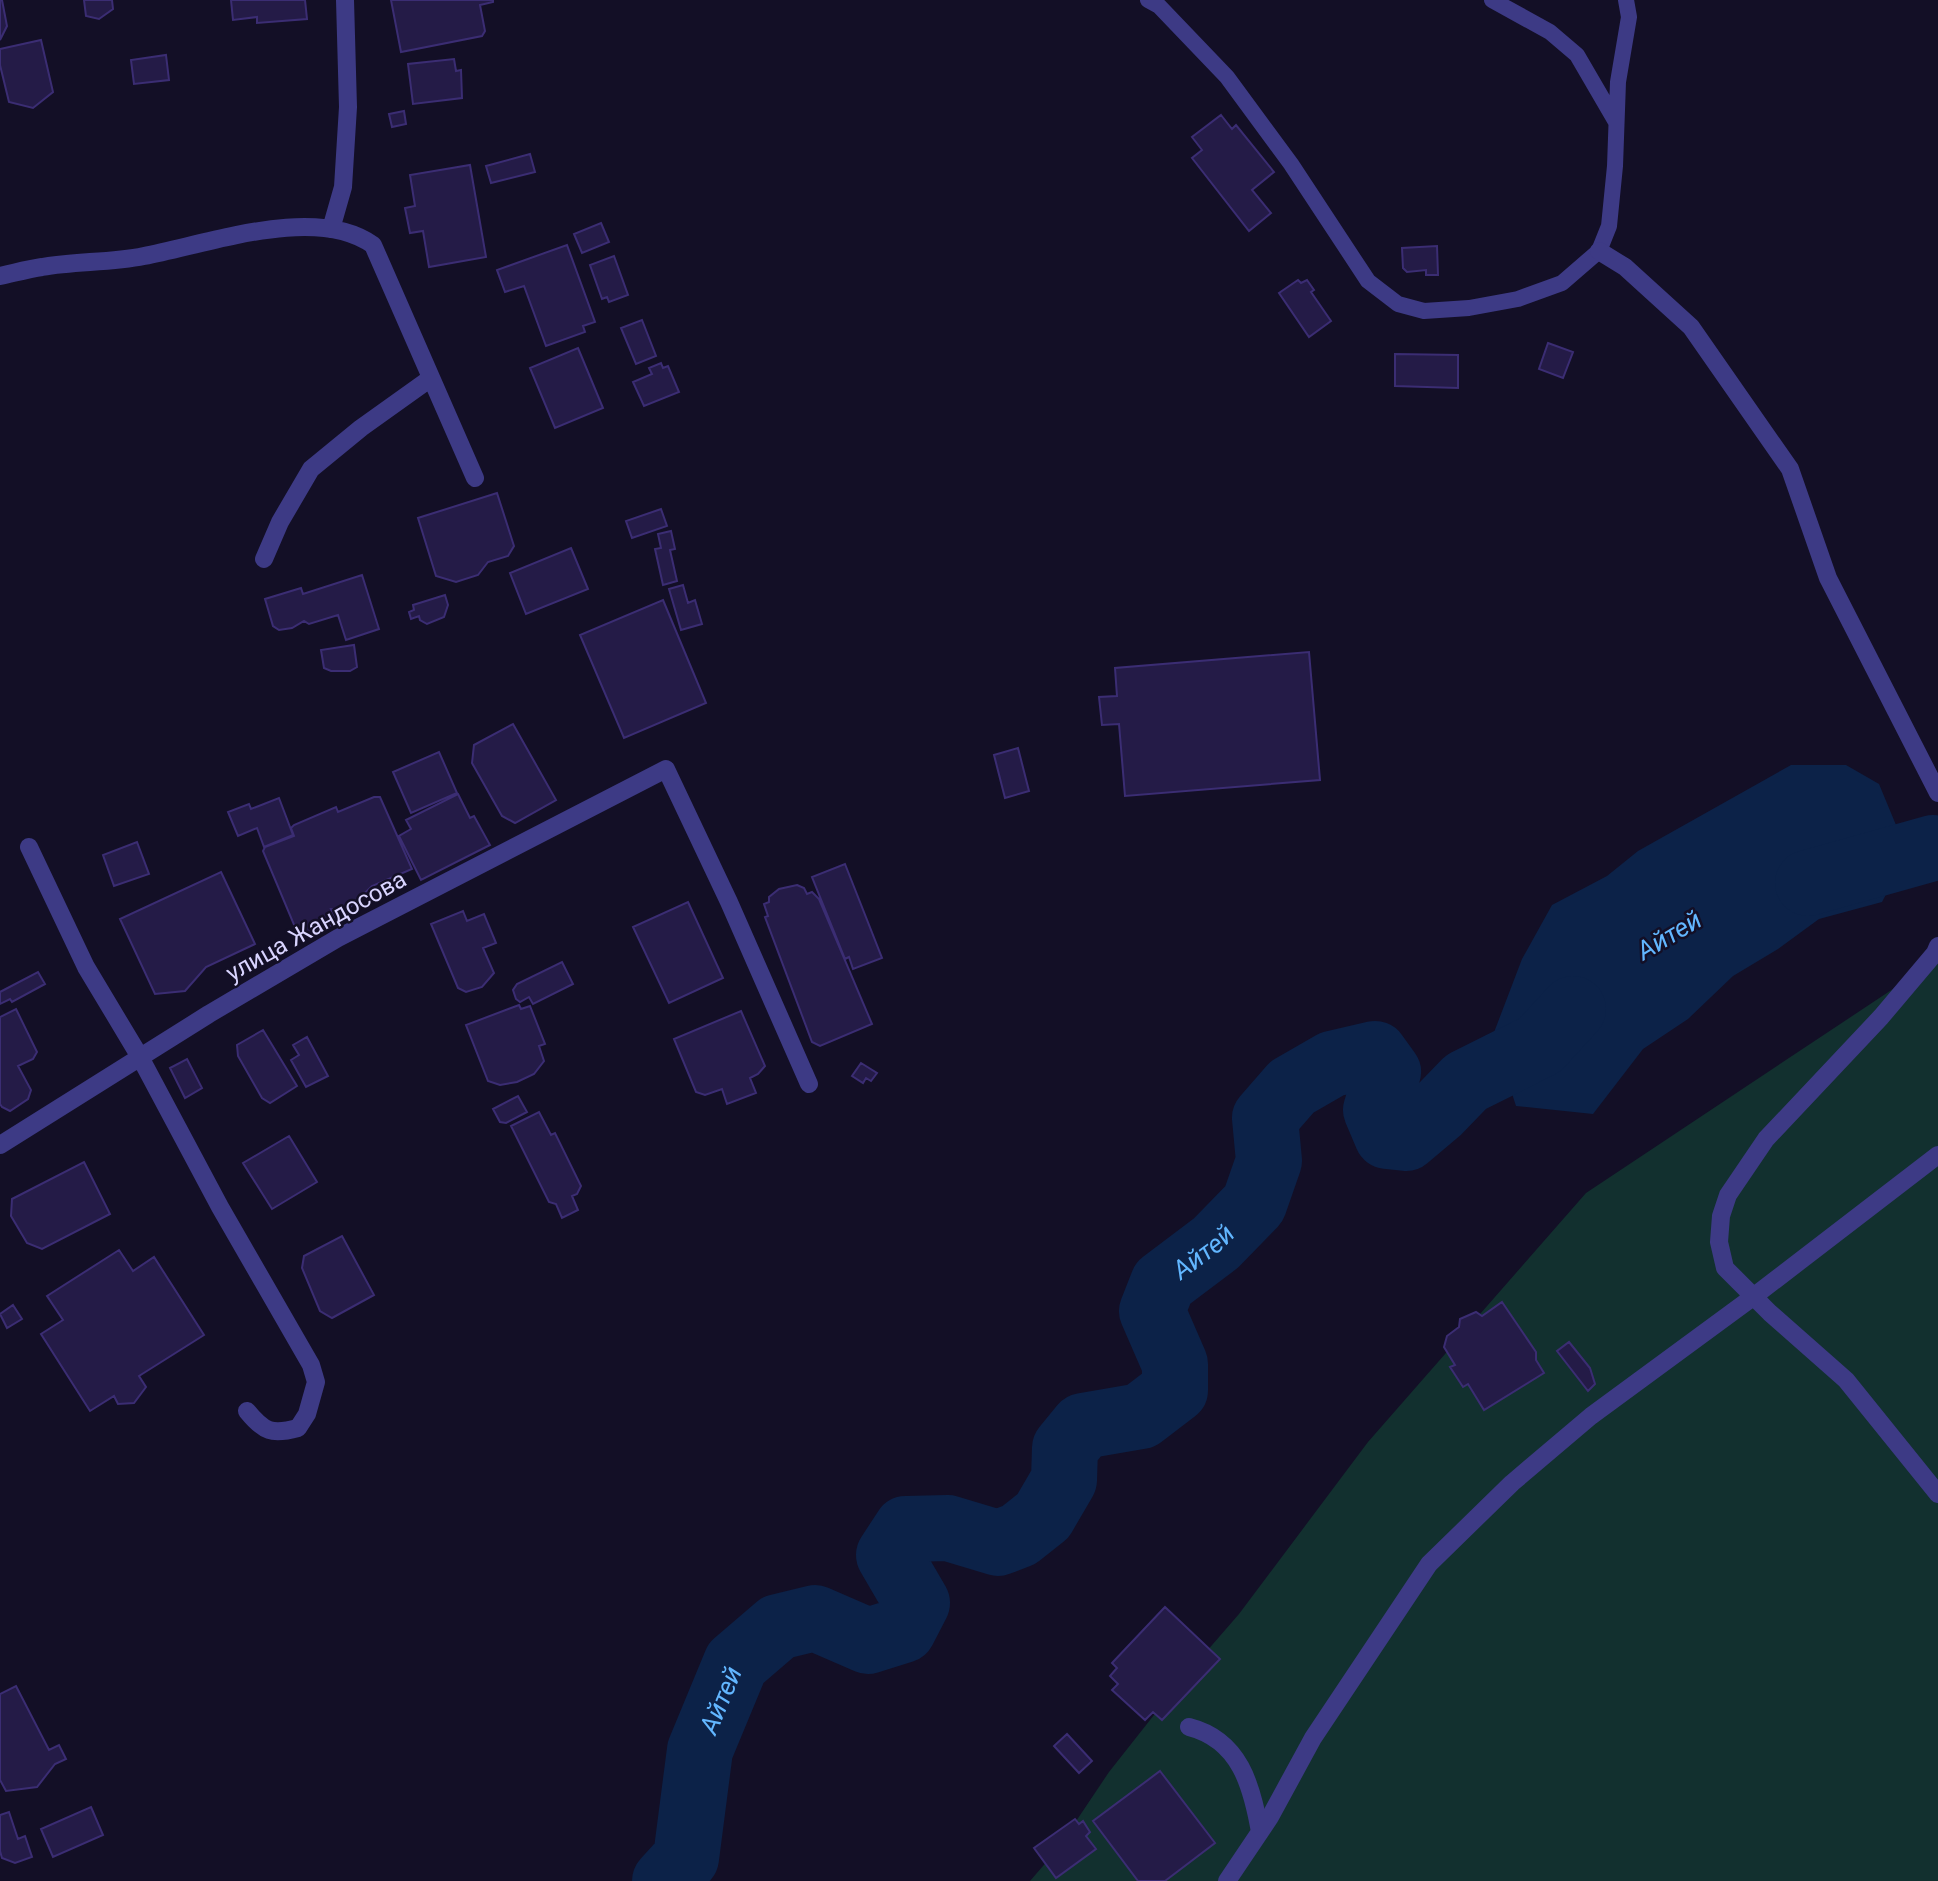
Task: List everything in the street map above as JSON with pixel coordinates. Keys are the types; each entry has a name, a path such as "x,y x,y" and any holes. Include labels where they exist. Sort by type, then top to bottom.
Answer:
{"street":[{"path":"331,229 343,187 348,107 345,0"},
{"path":"0,276 41,267 141,257 222,239 302,226 359,235 373,245 475,478"},
{"path":"1599,251 1625,267 1691,327 1790,469 1828,578 1938,793"},
{"path":"264,559 280,522 311,469 361,428 432,378"},
{"name":"улица Жандосова","path":"0,1145 338,938 666,769 729,902 809,1084"},
{"path":"29,847 86,967 140,1057 220,1207 311,1365 316,1382 312,1399 298,1428 270,1431 258,1425 247,1411"},
{"path":"1938,946 1881,1017 1766,1139 1728,1195 1721,1216 1719,1242 1725,1268 1753,1297 1846,1380 1938,1494"},
{"path":"1227,1881 1260,1832 1313,1738 1429,1564 1512,1483 1591,1416 1753,1297 1938,1155"},
{"path":"1189,1727 1206,1731 1229,1748 1243,1771 1255,1802 1260,1832"}],"lane":[{"path":"1149,0 1227,77 1291,164 1368,281 1398,304 1424,311 1469,308 1518,299 1562,283 1599,251 1609,226 1615,166 1618,82 1629,17 1626,0"},
{"path":"1492,0 1550,32 1577,55 1616,123"}],"green space":[{"path":"1938,959 1938,1881 1030,1881 1056,1851 1109,1772 1180,1682 1239,1614 1368,1442 1586,1193"}],"water":[{"path":"1791,765 1846,765 1879,784 1896,825 1895,877 1882,902 1819,919 1778,949 1733,976 1688,1019 1643,1049 1593,1114 1516,1106 1493,1035 1522,959 1552,905 1607,876 1638,851"}],"building":[{"path":"0,0 7,26 0,40"},
{"path":"84,0 112,0 113,9 99,19 86,16"},
{"path":"231,0 305,0 307,19 257,23 257,17 233,20"},
{"path":"391,0 493,2 480,5 485,31 482,36 401,52"},
{"path":"41,40 53,92 33,108 9,102 0,65 0,49"},
{"path":"166,55 169,80 134,84 131,60"},
{"path":"454,59 456,71 461,70 462,98 413,104 408,64"},
{"path":"404,111 406,124 392,127 389,114"},
{"path":"1221,115 1232,129 1236,125 1274,172 1252,190 1271,213 1249,231 1192,158 1202,150 1192,137"},
{"path":"530,154 535,172 491,183 486,166"},
{"path":"470,165 486,257 429,267 423,231 410,233 405,208 415,206 410,175"},
{"path":"601,223 609,242 582,253 574,234"},
{"path":"567,245 595,322 583,326 585,332 546,346 524,286 505,292 497,270"},
{"path":"1437,246 1438,275 1426,275 1426,270 1407,272 1403,268 1402,248"},
{"path":"614,256 628,295 609,302 607,297 602,299 590,265"},
{"path":"1298,280 1301,283 1307,280 1314,290 1311,292 1331,321 1309,337 1279,293"},
{"path":"642,320 656,356 636,364 621,328"},
{"path":"1548,343 1573,352 1563,378 1539,369"},
{"path":"578,348 603,408 555,428 530,368"},
{"path":"1395,354 1458,355 1458,388 1395,386"},
{"path":"661,363 663,368 668,366 679,392 644,406 633,382 652,374 649,368"},
{"path":"497,493 514,546 508,556 488,562 478,575 456,582 436,576 418,518"},
{"path":"661,509 667,526 632,538 626,521"},
{"path":"671,531 675,549 670,550 677,581 663,585 655,549 661,548 658,534"},
{"path":"571,548 588,589 526,614 510,573"},
{"path":"362,575 379,629 346,640 338,615 309,624 304,621 292,628 279,630 273,626 265,599 301,588 303,594"},
{"path":"683,585 688,603 695,600 702,624 681,630 669,589"},
{"path":"445,595 448,605 444,617 427,624 420,620 419,616 411,619 409,612 414,610 413,605"},
{"path":"663,600 706,703 624,738 580,635"},
{"path":"354,645 357,667 350,671 331,671 324,668 321,650"},
{"path":"1309,652 1320,780 1125,796 1119,724 1102,725 1099,697 1117,696 1115,668"},
{"path":"513,724 556,800 515,823 502,816 472,763 474,745"},
{"path":"1018,748 1029,791 1005,798 994,755"},
{"path":"439,752 457,793 411,813 393,772"},
{"path":"458,794 470,818 474,816 490,845 421,880 399,836 411,829 406,820"},
{"path":"380,797 412,869 372,886 347,910 331,909 337,923 300,939 263,851 265,847 294,836 291,828 294,825 336,807 338,812"},
{"path":"279,798 293,835 264,847 257,828 238,836 228,812 249,804 251,809"},
{"path":"137,842 149,874 114,886 103,855"},
{"path":"845,864 882,958 853,969 849,957 845,959 812,877"},
{"path":"221,872 255,944 206,967 185,991 155,994 120,919"},
{"path":"797,885 804,888 807,894 812,892 819,899 872,1024 820,1046 812,1042 765,917 768,916 764,904 769,902 769,897 779,889"},
{"path":"688,902 723,978 669,1003 633,927"},
{"path":"463,911 467,921 484,914 496,943 483,948 494,973 482,987 466,992 458,988 431,924"},
{"path":"562,962 573,984 533,1004 529,997 520,1002 516,999 513,990 517,984"},
{"path":"38,972 45,984 12,1002 10,999 0,1004 0,992"},
{"path":"519,1005 521,1009 530,1006 545,1044 539,1046 544,1061 534,1074 517,1082 500,1085 488,1081 466,1025"},
{"path":"16,1009 37,1052 33,1059 18,1066 31,1090 28,1099 10,1111 0,1104 0,1017"},
{"path":"741,1011 765,1066 750,1078 756,1093 727,1104 722,1089 705,1095 696,1092 674,1039"},
{"path":"263,1030 297,1086 270,1103 262,1098 238,1056 237,1045"},
{"path":"307,1037 328,1076 306,1087 291,1060 299,1055 293,1045"},
{"path":"187,1059 202,1088 185,1098 170,1068"},
{"path":"861,1063 877,1073 871,1081 866,1078 863,1083 852,1076"},
{"path":"518,1096 527,1112 506,1123 500,1122 493,1109"},
{"path":"539,1112 551,1135 555,1133 581,1186 577,1194 572,1196 578,1210 562,1218 556,1204 549,1202 511,1126"},
{"path":"289,1136 317,1182 272,1209 243,1163"},
{"path":"84,1162 110,1214 42,1249 27,1243 11,1216 12,1199"},
{"path":"342,1236 374,1295 332,1318 320,1311 302,1268 304,1256"},
{"path":"119,1250 133,1271 154,1257 204,1335 139,1376 146,1387 134,1403 118,1404 114,1396 90,1411 41,1334 63,1320 47,1296"},
{"path":"1502,1302 1536,1352 1536,1360 1544,1373 1484,1410 1468,1384 1463,1387 1450,1367 1455,1365 1444,1347 1447,1336 1459,1327 1460,1319 1476,1312 1482,1316"},
{"path":"13,1305 22,1319 7,1328 0,1314"},
{"path":"1569,1342 1590,1368 1595,1384 1588,1391 1557,1351"},
{"path":"1165,1607 1220,1659 1162,1720 1153,1712 1145,1720 1112,1690 1118,1684 1110,1676 1117,1668 1112,1663"},
{"path":"16,1686 49,1750 59,1745 66,1759 55,1764 37,1787 6,1791 0,1780 0,1694"},
{"path":"1067,1734 1092,1761 1079,1773 1054,1746"},
{"path":"1160,1771 1215,1843 1165,1881 1138,1881 1093,1821"},
{"path":"91,1807 103,1835 53,1857 41,1829"},
{"path":"9,1812 18,1839 25,1836 32,1857 15,1863 2,1858 0,1851 0,1815"},
{"path":"1075,1819 1079,1824 1083,1821 1090,1832 1086,1836 1096,1849 1056,1878 1034,1848"}],"waterway":[{"name":"Айтей","path":"1808,883 1933,848"},
{"name":"Айтей","path":"665,1881 686,1858 700,1750 736,1663 778,1627 815,1618 868,1641 903,1630 917,1603 889,1555 906,1529 948,1528 998,1543 1019,1535 1043,1516 1064,1480 1065,1448 1083,1426 1141,1416 1175,1390 1175,1364 1152,1311 1163,1283 1216,1243 1254,1204 1269,1161 1265,1118 1292,1087 1332,1064 1375,1054 1388,1072 1376,1110 1387,1136 1406,1138 1466,1082 1540,1045 1573,1009"}]}
